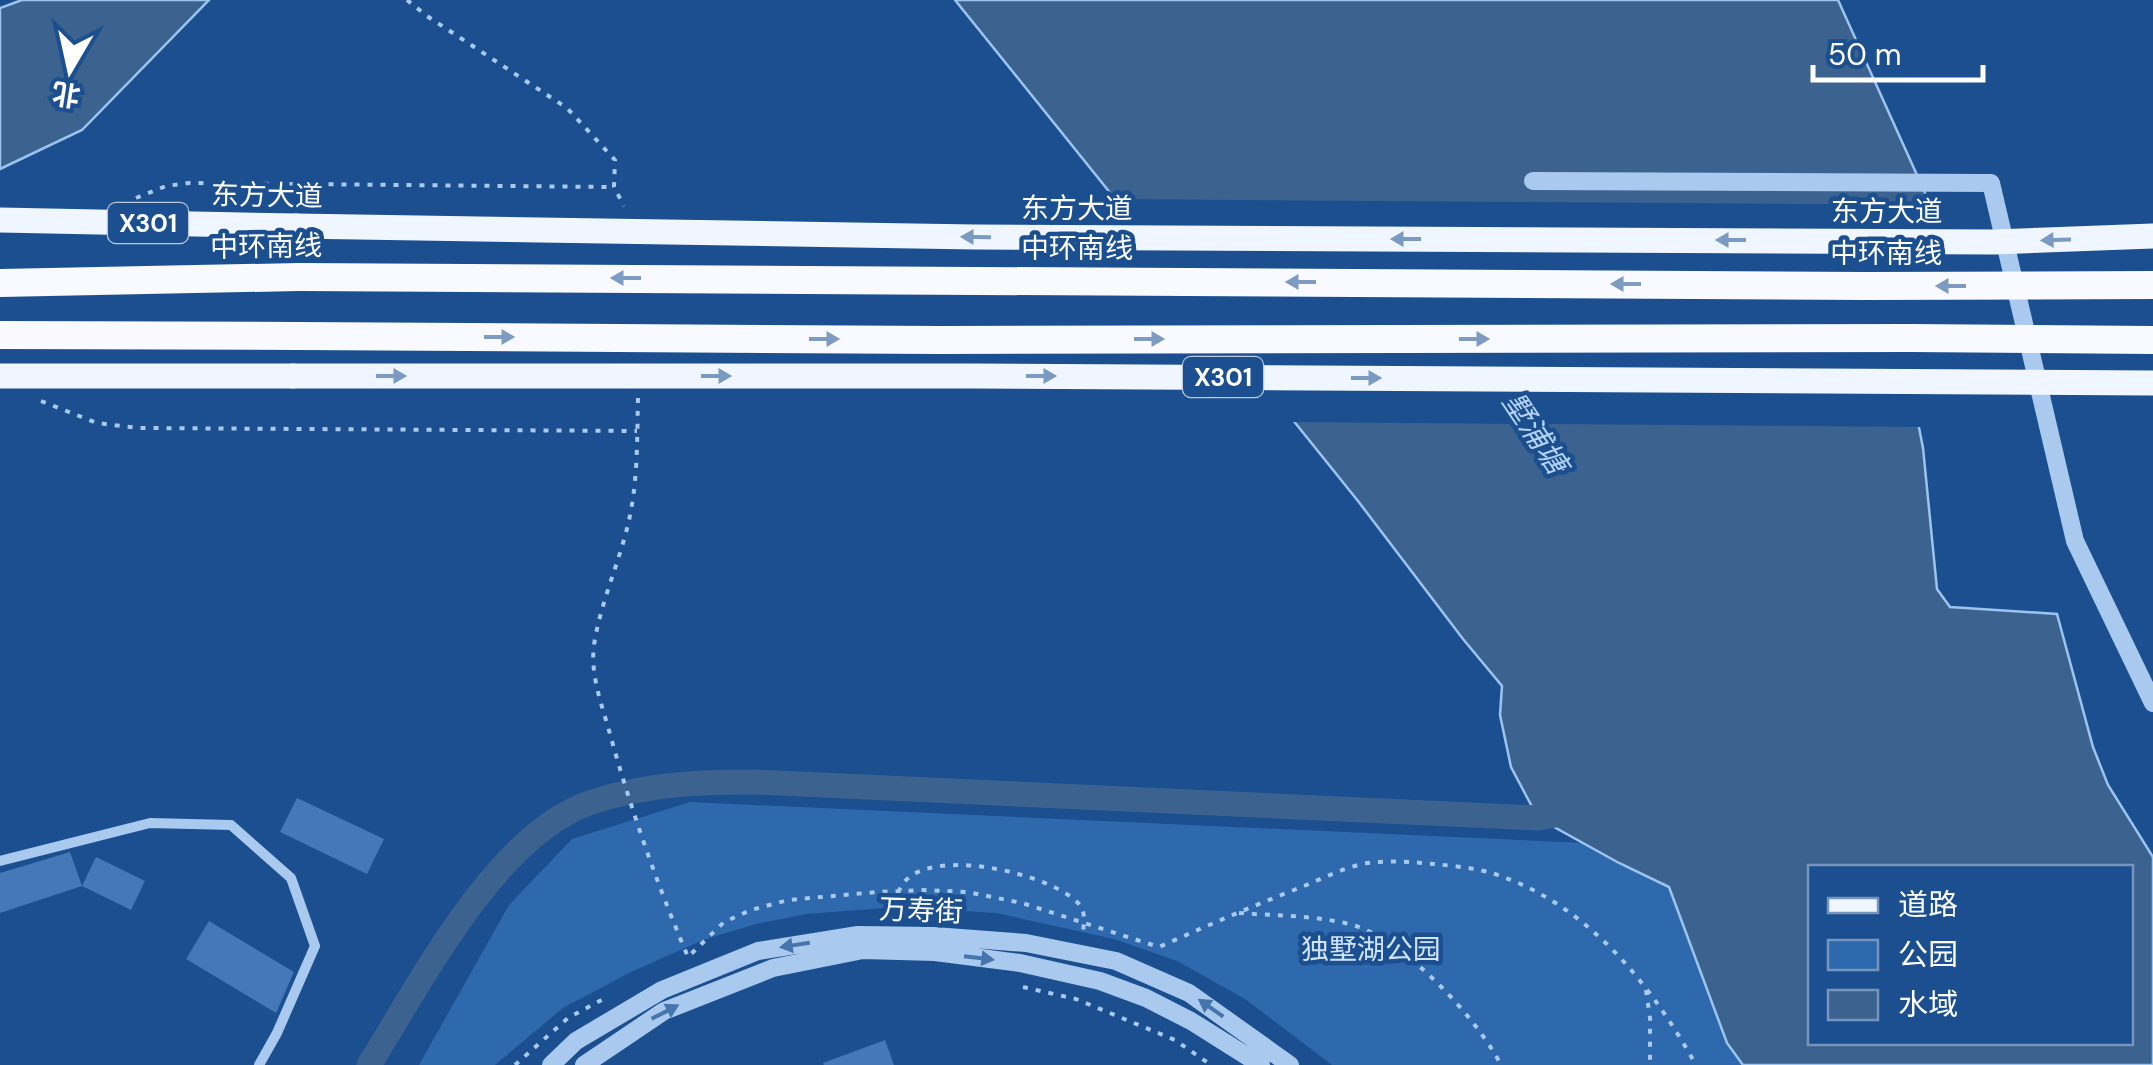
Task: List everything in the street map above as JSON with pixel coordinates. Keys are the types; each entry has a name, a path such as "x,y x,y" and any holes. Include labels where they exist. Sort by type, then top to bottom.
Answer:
{"highway":[{"name":"中环南线","path":"1,283 299,277 2153,285"},
{"path":"0,335 2153,340"}],"main road":[{"name":"东方大道","path":"0,220 995,237 1995,242 2153,236"},
{"name":"X301","path":"0,376 974,376 2153,383"}],"street":[{"path":"1533,182 1991,183 2074,542 2153,703"},
{"path":"0,861 150,823 230,825 292,878 314,946 259,1065"},
{"name":"万寿街","path":"551,1065 576,1041 662,990 758,951 858,935 1026,943 1116,962 1189,993 1290,1065"},
{"name":"万寿街","path":"584,1065 664,1011 773,968 863,950 935,952 1020,963 1100,981 1191,1021 1260,1065"}],"path":[{"path":"130,201 166,186 189,183 614,187"},
{"path":"39,400 97,423 138,428 637,432"},
{"path":"618,765 665,904 688,957 724,922 751,910 788,900 899,891 966,892 1022,903 1159,946 1360,864 1400,861 1494,873 1539,893 1578,918 1617,952 1645,985 1696,1065"},
{"path":"899,891 910,876 936,866 1009,871 1036,878 1079,903 1084,912 1083,935"},
{"path":"899,891 907,904 908,921"},
{"path":"1234,913 1312,918 1357,927 1390,944 1461,1008 1490,1042 1500,1065"},
{"path":"1645,985 1650,1065"},
{"path":"1018,986 1076,1000 1176,1040 1211,1065"}],"green space":[{"name":"独墅湖公园","path":"690,802 1584,843 1655,830 1808,1039 1808,1045 1816,1045 1855,1065 1332,1065 1245,999 1177,961 1114,939 996,913 897,907 807,914 703,940 563,1008 495,1065 419,1065 509,905 572,839"}],"water":[{"path":"22,0 209,0 82,130 0,169 0,8"},
{"name":"墅浦塘","path":"955,0 1838,0 1954,257 1821,248 1819,350 1910,382 1923,448 1937,589 1950,607 2057,614 2093,747 2108,785 2153,857 2153,1065 1743,1065 1727,1043 1669,887 1538,818 1511,767 1500,715 1502,686 1358,501"}],"pier":[{"path":"1109,199 1936,205 1958,259 1953,262 1826,253 1824,347 1912,377 1924,427 1286,422"}],"building":[{"path":"297,798 384,839 367,874 280,832"},
{"path":"70,852 82,886 0,913 0,873"},
{"path":"96,857 145,881 131,910 82,886"},
{"path":"209,921 294,972 276,1013 186,959"},
{"path":"885,1040 894,1065 823,1063"}],"waterway":[{"path":"369,1065 463,916 522,846 555,820 589,803 630,792 692,784 756,782 1538,818 1573,812"}]}
